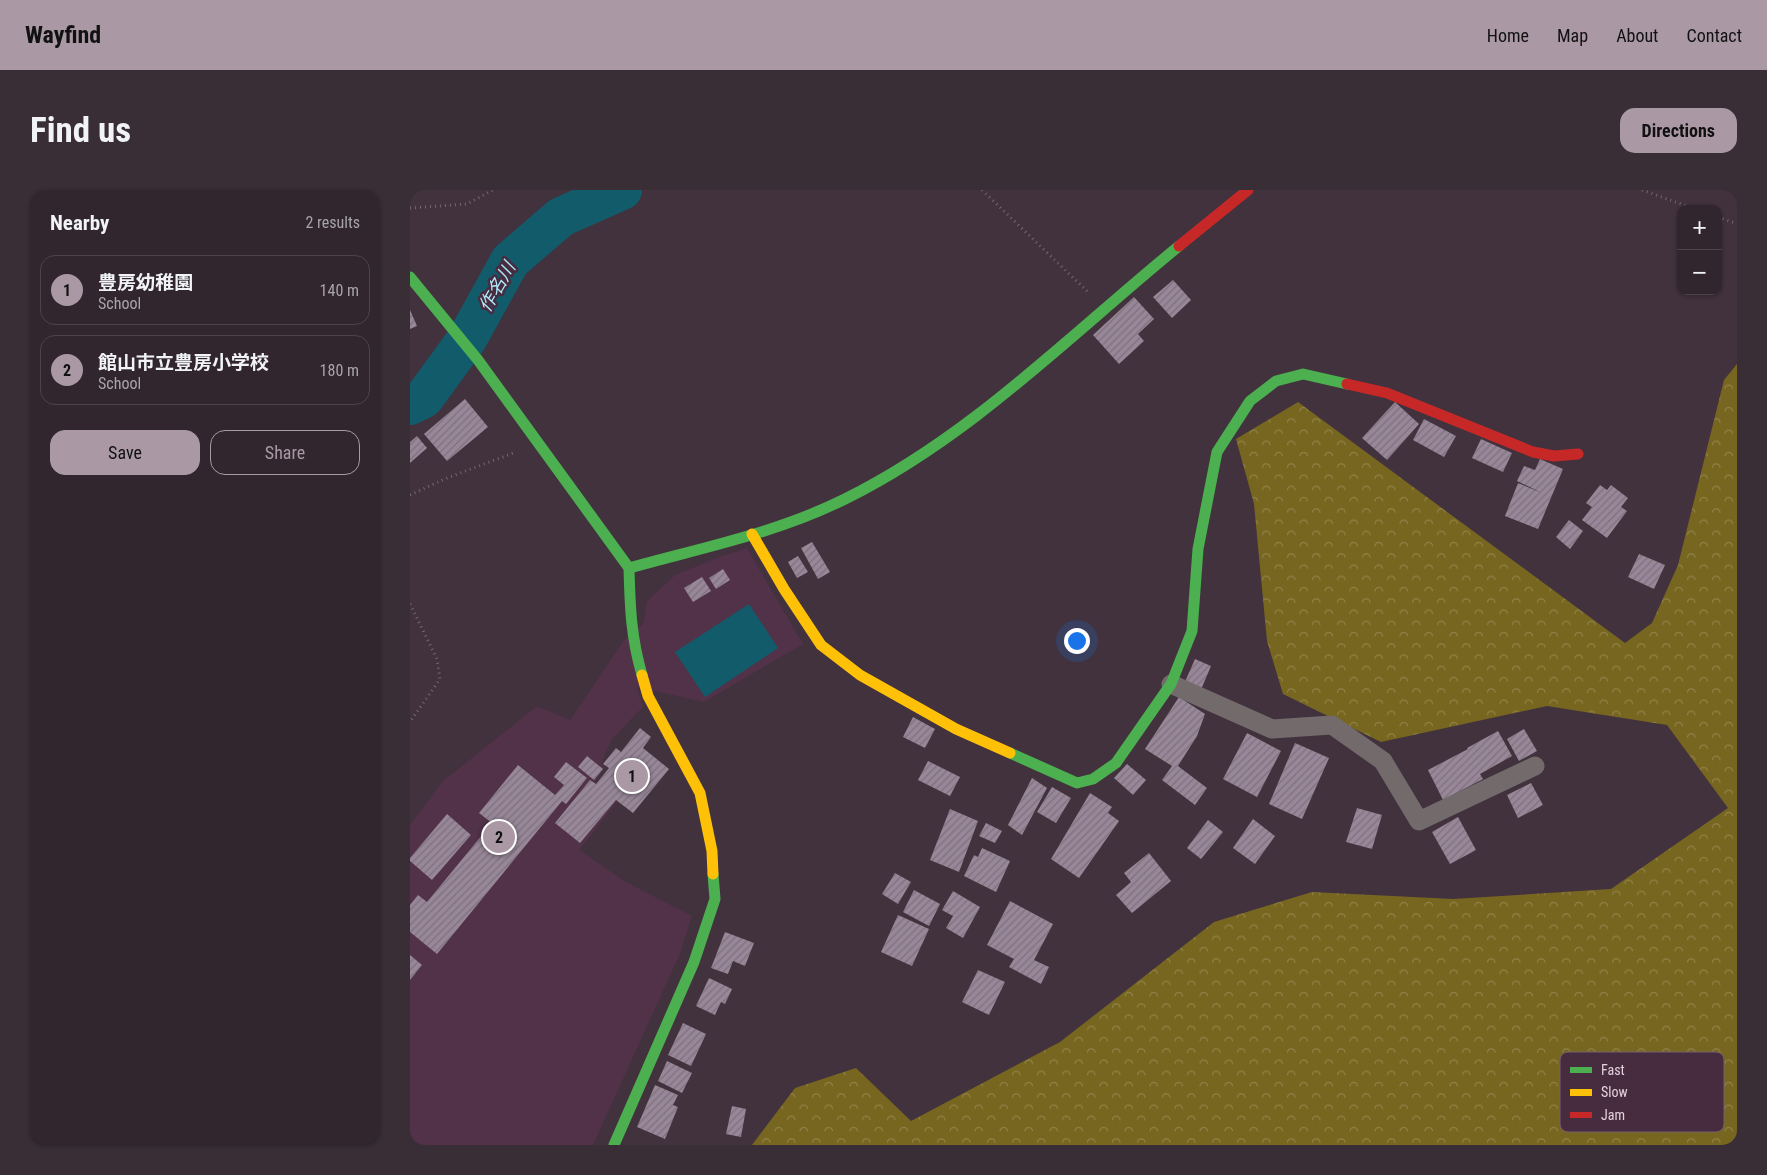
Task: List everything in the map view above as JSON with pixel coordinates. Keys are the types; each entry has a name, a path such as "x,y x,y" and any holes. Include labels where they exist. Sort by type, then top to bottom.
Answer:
{"street":[{"path":"629,568 752,534 819,511 874,486 950,435 979,413 1106,310 1248,190"},
{"path":"410,278 478,360 629,568 630,609 634,646 648,696 700,793 712,851 715,899 694,962 614,1145"},
{"path":"752,534 784,589 821,645 860,675 956,729 1078,783 1093,779 1116,763 1171,684 1192,631 1198,549 1217,452 1250,401 1276,381 1303,374 1387,393 1533,452 1554,456 1578,454"},
{"path":"1171,684 1272,729 1332,725 1383,761 1420,821 1535,766"}],"path":[{"path":"410,208 467,204 494,190"},
{"path":"982,190 1106,310"},
{"path":"1642,190 1684,205"},
{"path":"1722,218 1735,223"},
{"path":"410,495 447,478 540,443"},
{"path":"410,604 437,659 440,679 410,722"}],"shaded area":[{"path":"747,548 803,644 704,702 637,687 643,707 612,739 601,764 605,768 594,783 617,802 579,850 626,882 692,916 680,954 593,1145 410,1145 410,825 443,781 537,706 570,720 624,640 643,624 647,601 675,575"}],"green space":[{"path":"1737,364 1737,1145 752,1145 795,1088 856,1068 911,1121 1060,1042 1214,922 1312,892 1453,899 1611,889 1728,808 1667,725 1547,706 1381,742 1283,694 1267,641 1254,504 1236,439 1298,402 1625,643 1652,623 1678,565 1724,380"}],"water":[{"path":"749,604 778,648 705,697 675,652"}],"building":[{"path":"1173,280 1191,300 1172,318 1153,297"},
{"path":"1134,297 1154,319 1138,334 1144,341 1119,364 1093,335"},
{"path":"410,310 417,326 410,329"},
{"path":"465,399 488,427 447,461 424,434"},
{"path":"1395,402 1419,424 1387,460 1362,438"},
{"path":"1424,419 1456,436 1444,457 1413,440"},
{"path":"417,436 427,448 410,463 410,442"},
{"path":"1481,439 1512,453 1503,472 1472,458"},
{"path":"1540,459 1563,469 1538,529 1505,516 1518,483 1542,493 1517,481 1524,466 1535,470"},
{"path":"1600,485 1607,490 1611,485 1628,498 1621,507 1627,511 1607,538 1582,520 1592,507 1586,503"},
{"path":"1569,520 1583,531 1570,549 1556,537"},
{"path":"812,542 830,572 818,579 801,548"},
{"path":"1639,554 1665,565 1654,589 1628,577"},
{"path":"798,556 808,572 797,578 788,562"},
{"path":"723,569 730,580 716,589 709,578"},
{"path":"702,577 711,591 693,602 684,588"},
{"path":"1195,659 1211,666 1200,692 1184,684"},
{"path":"1179,697 1205,714 1197,736 1178,766 1207,788 1195,805 1162,780 1172,766 1145,749"},
{"path":"913,717 935,729 925,748 903,737"},
{"path":"640,728 651,737 643,748 669,769 633,813 616,800 580,843 555,823 590,780 596,784 609,768 603,764 616,748 621,752"},
{"path":"1524,729 1537,751 1519,761 1507,739"},
{"path":"1498,731 1512,756 1480,774 1483,779 1443,800 1428,770"},
{"path":"1247,733 1281,751 1257,797 1223,779"},
{"path":"1295,743 1329,758 1302,819 1269,804"},
{"path":"587,756 603,769 594,780 578,767"},
{"path":"928,761 960,777 950,796 918,780"},
{"path":"566,762 587,778 566,804 562,801 437,954 410,932 410,905 418,895 427,902 492,823 479,813 518,765 555,795 564,785 554,777"},
{"path":"1127,764 1146,780 1133,795 1114,778"},
{"path":"1032,778 1047,788 1022,835 1008,825"},
{"path":"1531,783 1543,805 1518,818 1507,795"},
{"path":"1052,787 1071,798 1056,823 1037,812"},
{"path":"1090,793 1112,807 1108,813 1119,821 1079,878 1051,859"},
{"path":"1357,808 1382,815 1372,849 1346,842"},
{"path":"950,809 978,821 959,872 930,860"},
{"path":"447,814 471,835 432,880 410,861 410,858"},
{"path":"1458,817 1476,850 1450,864 1432,832"},
{"path":"1253,819 1275,836 1255,864 1233,848"},
{"path":"1208,820 1223,832 1201,859 1187,848"},
{"path":"986,823 1002,831 995,843 979,836"},
{"path":"982,848 1010,861 996,892 964,876 974,855 978,857"},
{"path":"1149,853 1171,881 1132,913 1116,895 1131,882 1124,873"},
{"path":"895,873 911,882 898,904 882,894"},
{"path":"914,890 940,904 929,926 903,912"},
{"path":"953,891 980,907 963,938 946,928 953,916 942,910"},
{"path":"1010,901 1053,924 1034,960 1049,967 1041,984 1009,967 1014,959 987,945"},
{"path":"898,915 929,929 912,966 881,952"},
{"path":"725,932 754,943 745,966 733,961 728,974 711,968"},
{"path":"410,955 422,965 410,980"},
{"path":"978,970 1005,982 989,1015 962,1002"},
{"path":"709,978 732,989 725,1004 721,1002 715,1015 696,1006"},
{"path":"683,1023 706,1034 691,1066 668,1055"},
{"path":"667,1061 692,1073 682,1093 658,1081"},
{"path":"655,1085 678,1095 673,1105 678,1107 665,1139 637,1127"},
{"path":"732,1106 746,1109 741,1137 726,1134"}],"waterway":[{"name":"作名川","path":"410,405 424,398 467,339 510,261 561,217 622,190"}],"traffic: fast":[{"path":"629,568 738,539 793,521 845,499 891,474 935,446 978,415 1179,246"},
{"path":"410,277 478,360 629,568 635,648 642,675"},
{"path":"1010,753 1077,783 1093,779 1116,763 1171,684 1192,631 1198,549 1217,452 1250,401 1276,381 1303,374 1347,384"},
{"path":"614,1145 694,962 715,899 713,874"}],"traffic: slow":[{"path":"752,534 784,589 821,645 860,675 956,729 1010,753"},
{"path":"642,675 648,696 700,793 712,851 713,874"}],"traffic: jam":[{"path":"1179,246 1248,190"},
{"path":"1347,384 1387,393 1533,452 1554,456 1578,454"}],"place":[{"name":"豊房幼稚園","path":"632,776"},
{"name":"館山市立豊房小学校","path":"499,837"}]}
